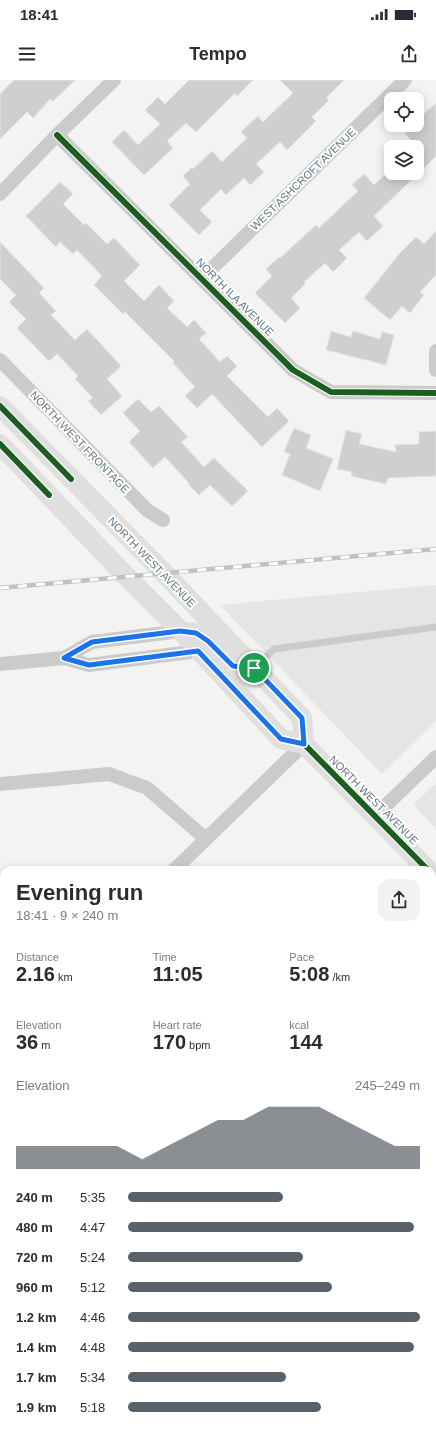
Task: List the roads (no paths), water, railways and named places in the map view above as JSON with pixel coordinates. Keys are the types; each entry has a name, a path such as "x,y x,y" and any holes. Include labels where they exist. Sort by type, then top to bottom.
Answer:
{"main road":[{"name":"NORTH WEST AVENUE","path":"0,406 164,573 302,718 304,744 424,866"},
{"path":"0,444 180,631 281,739 304,744"},
{"path":"180,631 196,633 208,641 233,666 254,668"}],"street":[{"path":"0,194 57,135 114,80"},
{"name":"WEST ASHCROFT AVENUE","path":"202,278 405,80"},
{"name":"NORTH ILA AVENUE","path":"57,135 293,370 331,392 436,393"},
{"path":"436,351 436,370"},
{"name":"NORTH WEST FRONTAGE","path":"0,360 147,510 163,520"},
{"path":"64,658 92,642 180,631"},
{"path":"0,664 64,658 89,665 198,651"},
{"path":"178,866 304,744"},
{"path":"375,816 436,757"},
{"path":"0,784 109,774 147,788 206,839"}],"lane":[{"path":"254,668 274,649 436,627"}],"railway":[{"path":"0,588 436,549"}]}
